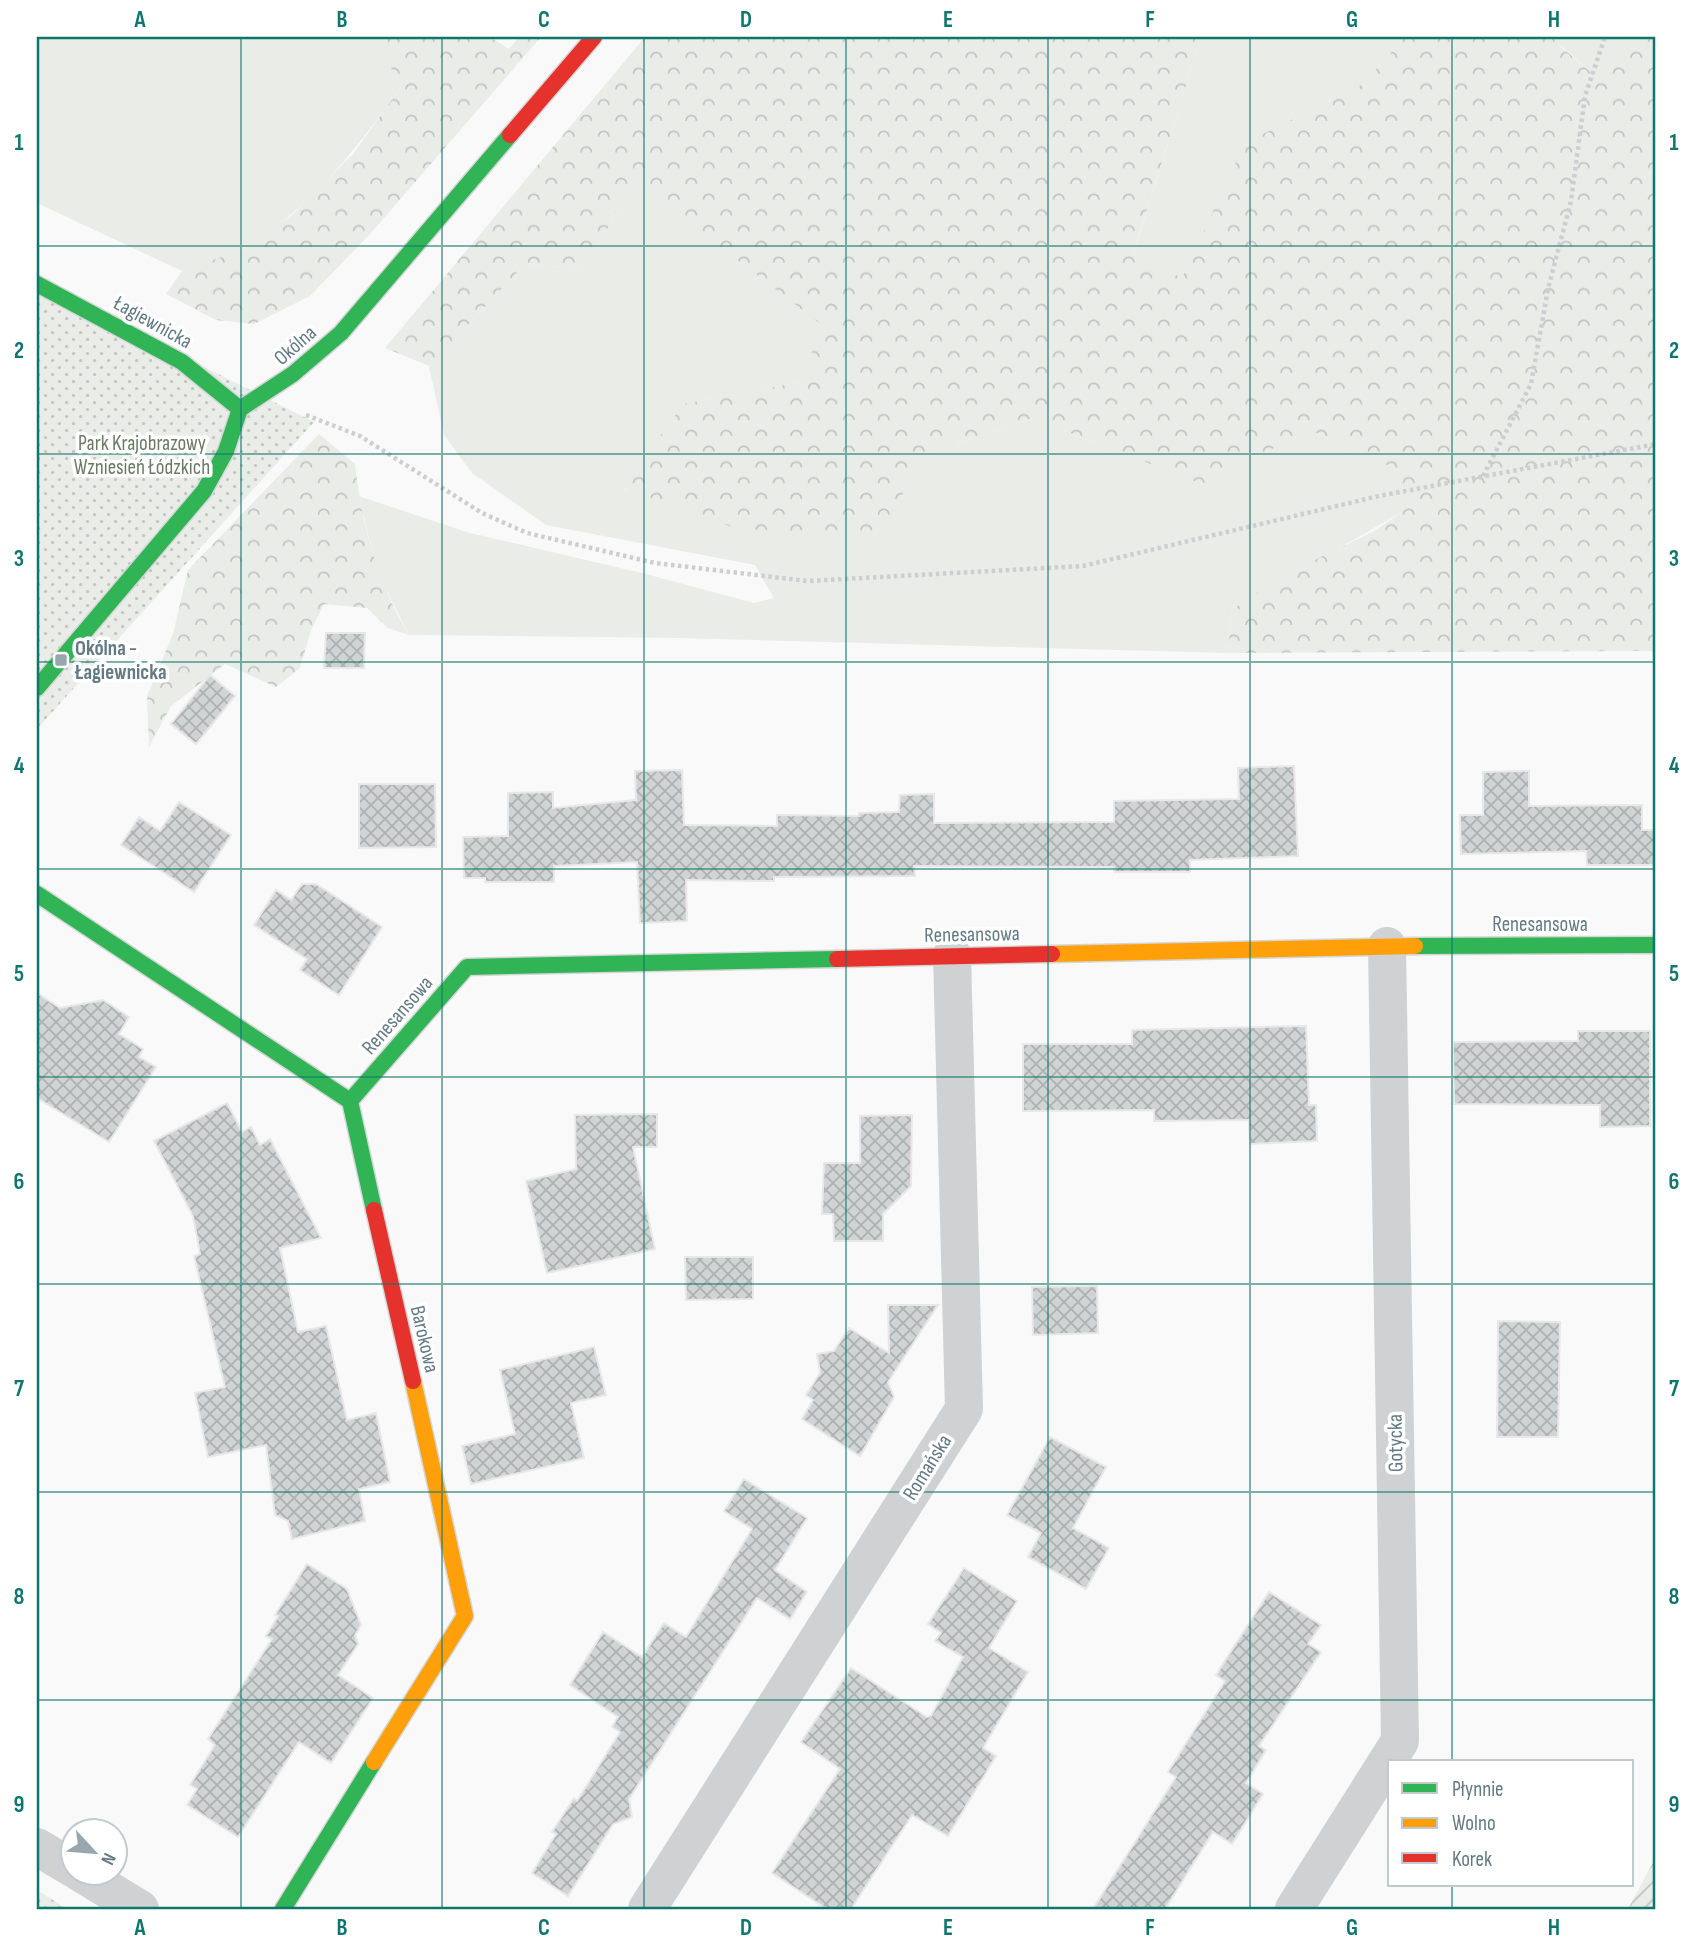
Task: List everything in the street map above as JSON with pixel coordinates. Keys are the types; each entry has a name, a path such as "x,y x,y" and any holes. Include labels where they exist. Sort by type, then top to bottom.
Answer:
{"street":[{"name":"Okólna","path":"240,409 277,388 341,333 594,37"},
{"name":"Łagiewnicka","path":"37,284 161,348 216,386 240,409"},
{"path":"37,688 180,523 204,491 226,450 240,409"},
{"path":"37,894 350,1101"},
{"name":"Renesansowa","path":"350,1101 467,967 1387,946 1656,945"},
{"name":"Gotycka","path":"1294,1909 1400,1741 1387,946"},
{"name":"Romańska","path":"647,1909 964,1409 952,955"},
{"name":"Barokowa","path":"283,1909 466,1616 350,1101"},
{"path":"37,1847 60,1861"},
{"path":"102,1886 140,1909"}],"path":[{"path":"1483,476 1531,384 1548,289 1571,201 1585,96 1605,37"},
{"path":"240,409 300,413 332,423 360,436 482,513 527,533 655,563 807,581 1083,566 1379,496 1656,444"}],"green space":[{"path":"37,37 375,37 401,87 331,176 290,216 243,249 182,271 37,203"},
{"path":"375,37 490,37 509,49 519,37 541,37 370,234 310,296 254,324 216,320 166,294 182,271 242,250 292,215 353,154 401,87"},
{"path":"645,37 1193,37 1199,44 1133,254 1182,278 1245,143 1363,84 1405,37 1563,37 1560,46 1600,80 1634,37 1656,37 1656,651 1228,653 1232,610 1278,578 1374,531 1406,509 1389,466 1310,430 1202,484 1032,418 928,454 877,535 738,529 623,488 683,404 801,382 822,325 633,180 587,268 524,265 429,366 385,348"},
{"path":"1193,37 1405,37 1363,84 1245,144 1182,279 1133,255 1199,44"},
{"path":"1563,37 1634,37 1600,80 1560,45"},
{"path":"633,180 823,324 801,382 683,404 624,489 876,535 928,454 1032,418 1202,484 1310,430 1389,466 1407,509 1232,610 1228,653 680,638 409,635 377,572 359,496 470,533 646,574 754,603 774,598 755,565 546,525 472,473 444,435 429,366 524,265 587,268"},
{"name":"Park Krajobrazowy Wzniesień Łódzkich","path":"37,283 314,422 37,729"},
{"path":"319,434 355,464 373,553 388,595 409,635 388,628 367,608 324,604 311,630 300,668 276,687 225,664 171,706 149,747 147,696 173,634 188,570"},
{"path":"1656,1857 1656,1909 1628,1909"},
{"path":"37,1890 67,1909 37,1909"}],"building":[{"path":"326,633 365,633 364,668 324,668"},
{"path":"210,675 235,696 196,744 171,724"},
{"path":"1294,766 1298,856 1190,860 1190,872 1114,872 1114,867 914,866 915,876 774,877 774,881 686,880 687,921 640,923 637,862 554,866 554,882 485,882 485,878 464,878 463,837 508,836 508,793 553,792 553,808 636,800 635,771 682,770 684,825 777,826 777,815 859,816 859,813 899,812 900,795 934,794 934,823 1114,822 1114,801 1239,799 1238,768"},
{"path":"1529,771 1529,806 1642,805 1642,830 1656,830 1656,865 1587,865 1586,851 1461,854 1460,815 1483,815 1483,772"},
{"path":"359,784 435,784 436,847 359,848"},
{"path":"179,802 231,835 194,892 121,845 139,817 160,831"},
{"path":"302,884 316,884 382,927 339,995 300,970 307,959 254,925 276,890 291,900"},
{"path":"37,993 60,1008 103,1000 129,1017 119,1034 143,1049 139,1057 156,1067 109,1142 37,1098"},
{"path":"1306,1026 1309,1105 1316,1105 1317,1141 1250,1144 1249,1120 1154,1121 1154,1110 1023,1111 1023,1044 1132,1044 1132,1030"},
{"path":"1578,1031 1650,1031 1650,1126 1600,1127 1600,1105 1454,1104 1453,1042 1578,1041"},
{"path":"227,1103 242,1132 251,1127 260,1145 270,1139 321,1238 280,1248 298,1332 326,1326 347,1420 376,1413 390,1482 359,1489 365,1521 292,1539 288,1521 275,1515 266,1445 208,1457 195,1393 225,1387 194,1256 200,1254 193,1216 154,1141"},
{"path":"657,1114 657,1147 633,1147 655,1249 547,1273 526,1181 576,1169 575,1115"},
{"path":"912,1115 911,1186 883,1214 883,1241 834,1241 833,1214 822,1214 824,1163 860,1163 860,1116"},
{"path":"685,1257 753,1257 753,1299 686,1300"},
{"path":"1097,1286 1098,1333 1033,1335 1032,1287"},
{"path":"888,1305 938,1305 888,1382 894,1397 860,1456 802,1419 813,1400 806,1395 820,1373 817,1354 834,1351 849,1328 889,1353"},
{"path":"1498,1321 1560,1322 1558,1437 1497,1437"},
{"path":"594,1347 606,1395 571,1403 584,1458 471,1484 462,1446 515,1434 500,1370"},
{"path":"1050,1437 1106,1467 1073,1528 1109,1548 1086,1589 1028,1557 1041,1533 1007,1515"},
{"path":"744,1479 807,1518 775,1570 807,1592 790,1619 757,1598 629,1799 632,1817 613,1824 568,1896 532,1873 556,1834 552,1832 574,1798 577,1801 620,1732 612,1727 618,1717 570,1685 603,1632 642,1657 664,1623 686,1637 752,1529 724,1511"},
{"path":"307,1564 347,1589 361,1625 355,1635 358,1644 338,1675 373,1698 331,1763 299,1742 238,1837 187,1805 197,1789 190,1785 215,1745 208,1739 272,1639 266,1636 278,1616 275,1615"},
{"path":"964,1568 1017,1601 989,1648 1028,1672 983,1748 996,1756 948,1836 912,1815 851,1909 827,1909 772,1873 840,1769 801,1742 851,1668 927,1717 931,1716 963,1657 935,1641 941,1633 928,1624"},
{"path":"1269,1592 1321,1625 1308,1644 1321,1652 1259,1746 1266,1750 1246,1783 1263,1794 1232,1844 1213,1832 1165,1909 1093,1909 1176,1777 1168,1772 1225,1681 1216,1675"}],"traffic: fast":[{"path":"37,688 204,491 226,451 240,409 293,374 341,333 510,135"},
{"path":"37,284 182,362 240,409"},
{"path":"37,894 350,1101 374,1210"},
{"path":"1415,946 1656,945"},
{"path":"350,1101 467,967 837,959"},
{"path":"283,1909 374,1762"}],"traffic: slow":[{"path":"1052,954 1415,946"},
{"path":"374,1762 465,1616 413,1381"}],"traffic: jam":[{"path":"510,135 594,37"},
{"path":"837,959 1052,954"},
{"path":"374,1210 413,1381"}],"place":[{"name":"Okólna - Łagiewnicka","path":"61,660"}]}
